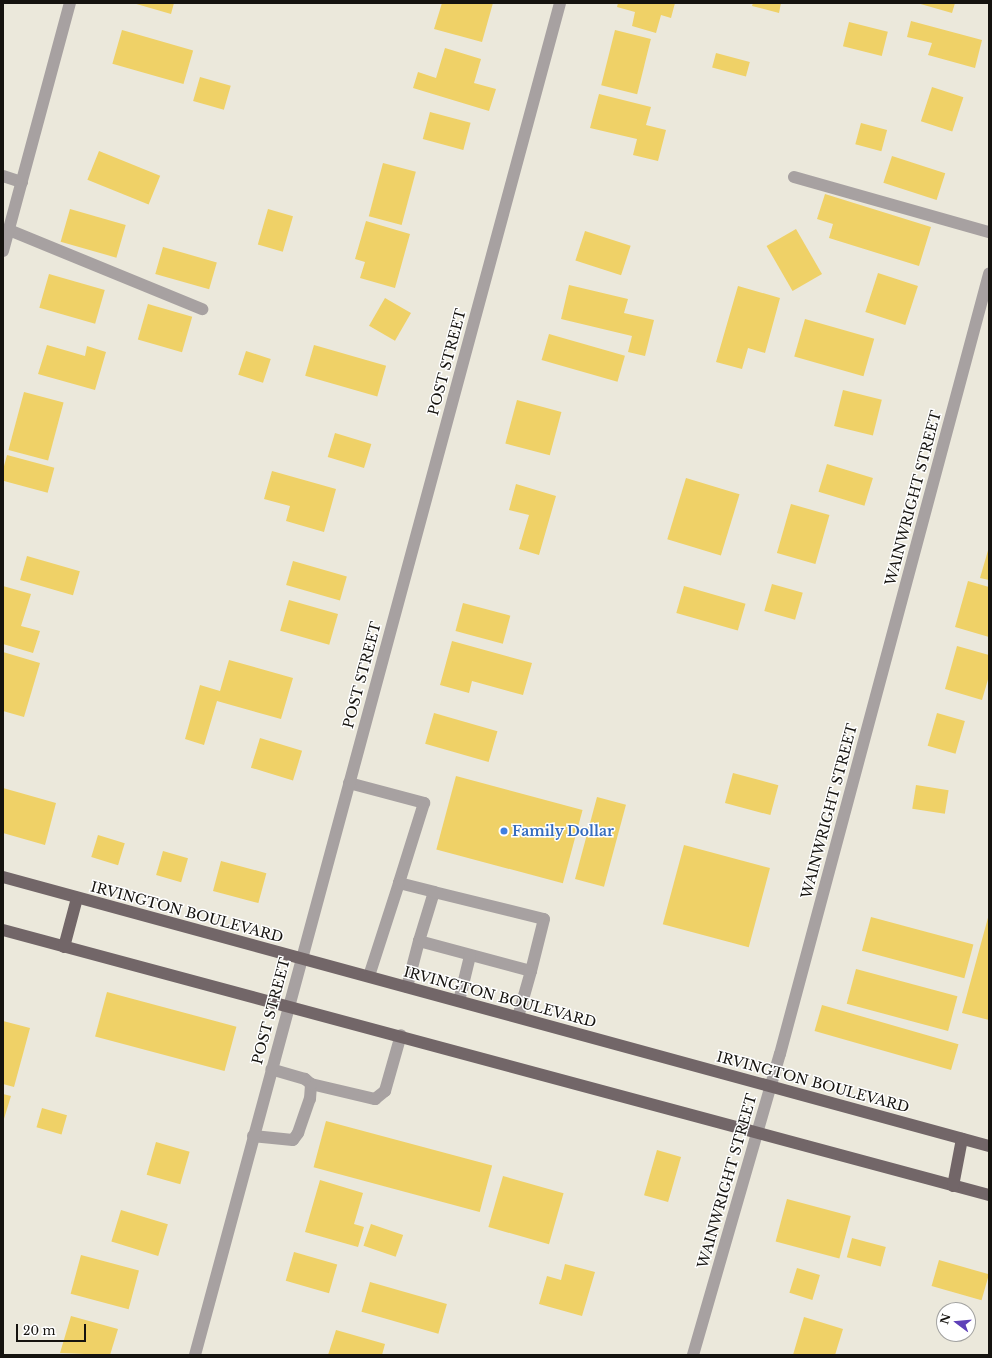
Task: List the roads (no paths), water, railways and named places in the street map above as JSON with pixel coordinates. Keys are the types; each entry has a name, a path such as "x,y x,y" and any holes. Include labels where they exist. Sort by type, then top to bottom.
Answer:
{"main road":[{"name":"IRVINGTON BOULEVARD","path":"3,878 369,976 989,1146"},
{"path":"64,947 77,898"},
{"path":"3,930 288,1004 989,1196"},
{"path":"953,1186 962,1139"}],"street":[{"path":"3,251 70,3"},
{"name":"POST STREET","path":"195,1355 288,1004 560,3"},
{"path":"3,176 22,182"},
{"path":"794,176 989,232"},
{"path":"9,230 202,309"},
{"name":"WAINWRIGHT STREET","path":"693,1355 770,1086 989,274"},
{"path":"349,783 424,803 369,976"},
{"path":"399,883 544,919 518,1017"},
{"path":"407,987 434,892"},
{"path":"419,941 530,972"},
{"path":"459,1001 470,956"},
{"path":"271,1069 292,1073 311,1084 375,1098 386,1091 401,1035"},
{"path":"253,1136 293,1140 298,1133 310,1099 311,1084"}],"place":[{"name":"Family Dollar","path":"504,831"}]}
